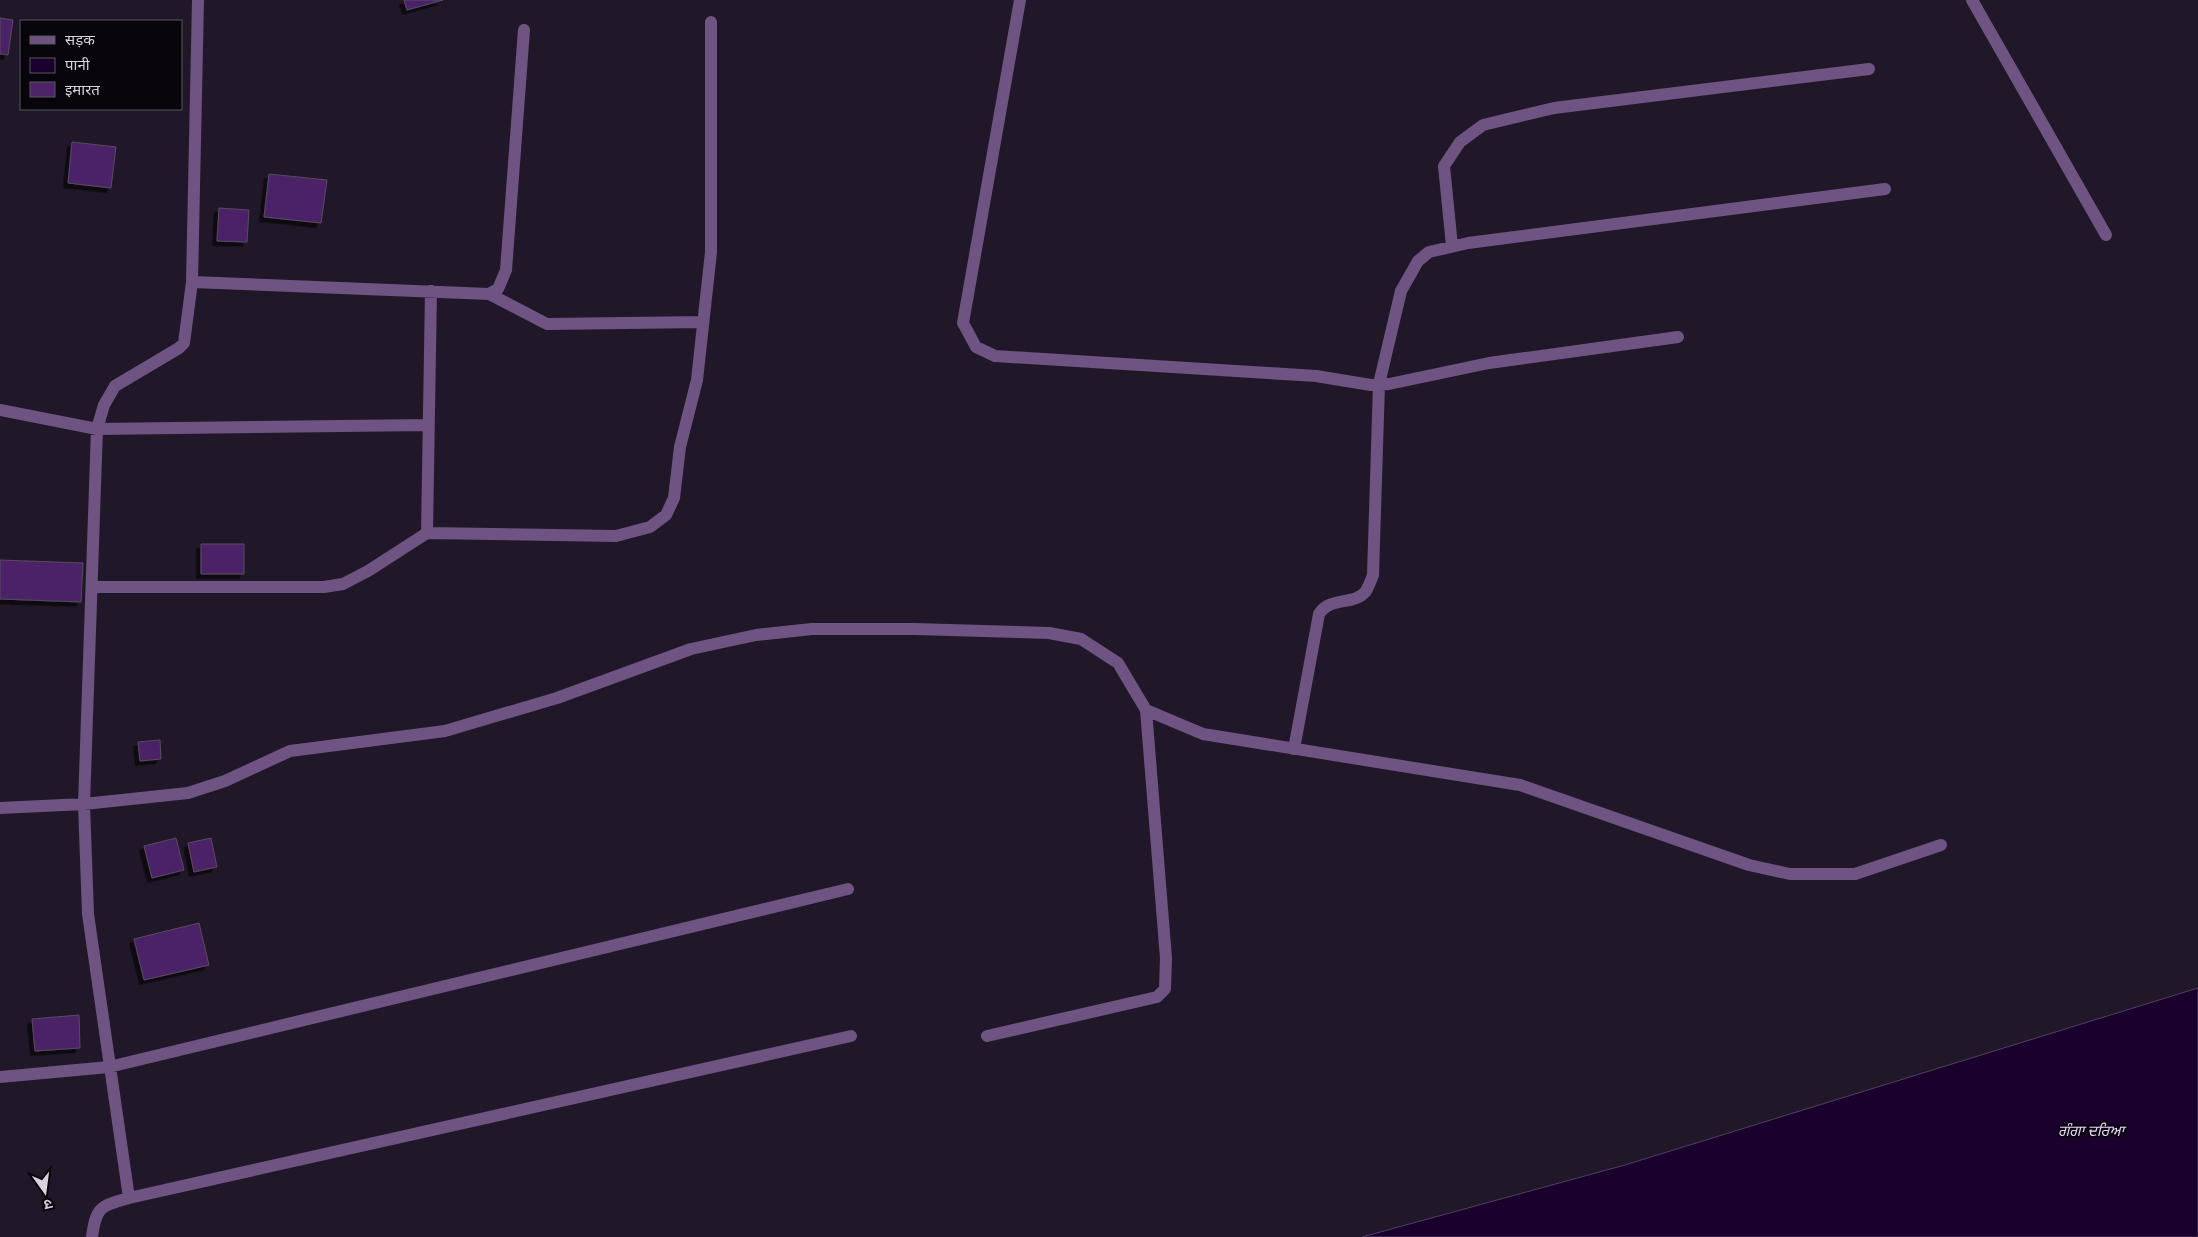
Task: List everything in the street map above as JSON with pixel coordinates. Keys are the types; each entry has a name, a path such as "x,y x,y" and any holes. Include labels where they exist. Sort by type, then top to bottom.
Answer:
{"street":[{"path":"129,1198 88,914 84,804 97,429 104,405 115,386 179,348 184,343 192,282 198,0"},
{"path":"1020,0 963,323 976,347 995,356 1316,376 1371,385 1389,384 1489,362 1678,337"},
{"path":"1972,0 2106,235"},
{"path":"92,587 324,587 342,584 368,571 427,533 616,536 650,527 666,515 674,498 680,447 697,380 711,252 711,22"},
{"path":"489,294 498,289 506,270 524,30"},
{"path":"1452,246 1444,166 1460,142 1483,126 1554,108 1869,69"},
{"path":"1294,749 1319,614 1323,608 1331,603 1359,597 1366,591 1373,575 1379,384 1402,291 1418,261 1429,252 1452,246 1885,190"},
{"path":"192,282 489,294 547,324 703,322"},
{"path":"427,533 431,291"},
{"path":"0,410 97,429 428,425"},
{"path":"0,808 84,804 188,793 225,781 290,751 445,731 557,698 691,649 756,635 812,630 915,629 1049,633 1081,640 1118,663 1146,710 1166,958 1165,989 1157,997 987,1036"},
{"path":"1146,710 1203,734 1520,785 1749,865 1790,874 1855,874 1942,845"},
{"path":"0,1077 109,1067 848,889"},
{"path":"92,1237 95,1218 104,1205 129,1198 851,1036"}],"water":[{"name":"ਗੰਗਾ ਦਰਿਆ","path":"2198,988 2198,1237 1362,1237 1625,1165"}],"building":[{"path":"404,0 443,0 407,10"},
{"path":"0,18 13,20 8,55 0,54"},
{"path":"72,142 116,147 111,188 68,183"},
{"path":"269,174 327,180 321,223 264,217"},
{"path":"219,208 249,210 247,242 217,241"},
{"path":"201,544 244,544 244,574 201,574"},
{"path":"0,560 83,563 81,602 0,599"},
{"path":"160,740 161,759 140,761 138,742"},
{"path":"176,838 184,870 152,878 144,846"},
{"path":"211,838 217,867 194,872 188,843"},
{"path":"199,923 209,965 144,980 134,939"},
{"path":"79,1015 80,1048 35,1051 32,1019"}]}
